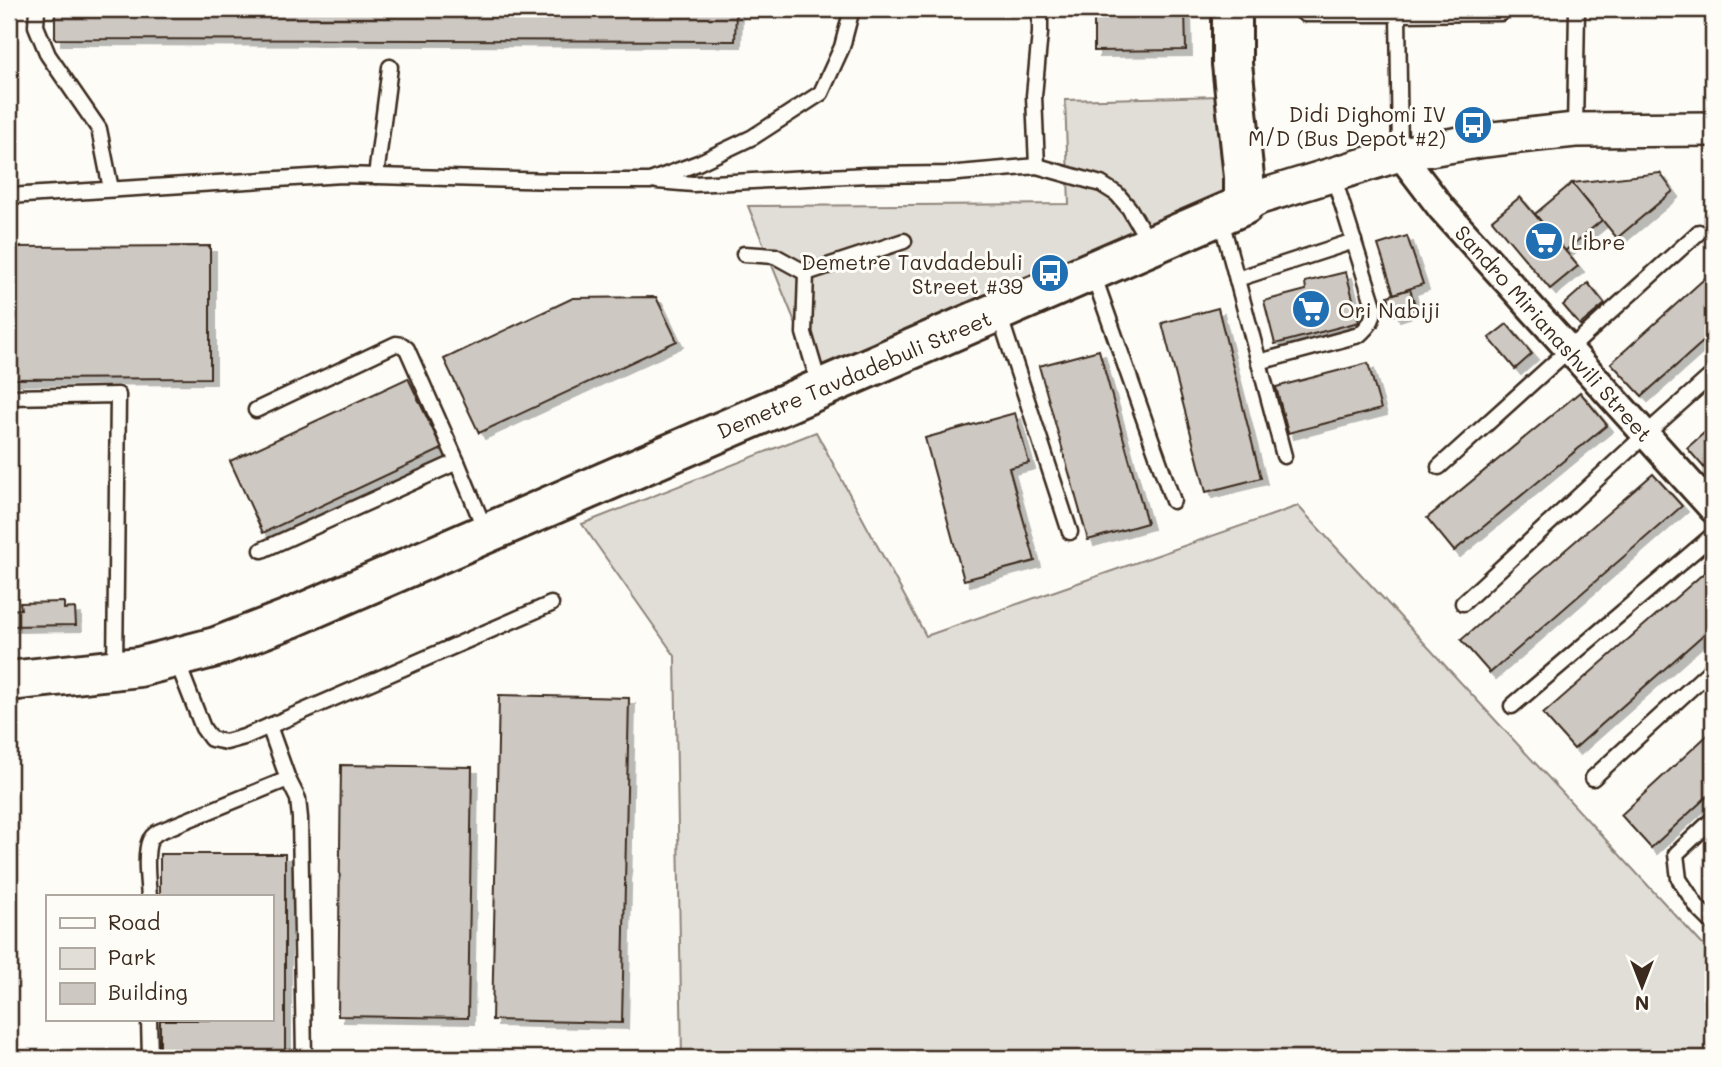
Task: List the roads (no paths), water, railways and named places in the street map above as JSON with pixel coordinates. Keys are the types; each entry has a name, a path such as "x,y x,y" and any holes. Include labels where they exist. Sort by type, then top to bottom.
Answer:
{"main road":[{"path":"1231,210 1244,177 1232,64 1232,9"},
{"name":"Demetre Tavdadebuli Street","path":"9,681 139,667 216,647 290,618 1231,210"}],"street":[{"name":"Demetre Tavdadebuli Street","path":"1231,210 1260,197 1400,154 1485,140 1575,130 1713,129"},
{"name":"Sandro Mirianashvili Street","path":"1400,154 1442,209 1713,509"}],"lane":[{"path":"37,9 36,26 48,55 99,129 111,189"},
{"path":"650,181 698,163 753,137 821,93 842,47 852,9"},
{"path":"1037,166 1034,96 1040,9"},
{"path":"1298,9 1305,13 1501,13"},
{"path":"1575,130 1577,9"},
{"path":"1398,13 1400,154"},
{"path":"376,176 390,67"},
{"path":"9,196 342,175 693,184 867,175 947,174 1037,166 1101,184 1117,194 1129,208 1151,245"},
{"path":"1259,362 1359,335 1369,327 1374,316 1374,306 1333,175"},
{"path":"1231,210 1237,279 1284,456"},
{"path":"1438,467 1699,232"},
{"path":"744,254 775,256 806,273 904,241"},
{"path":"1237,279 1354,241"},
{"path":"1092,270 1173,501"},
{"path":"806,273 804,333 821,388"},
{"path":"998,311 1070,532"},
{"path":"256,410 396,344 402,345 407,349 486,533"},
{"path":"1463,603 1713,374"},
{"path":"9,397 118,395 115,670"},
{"path":"262,550 457,462"},
{"path":"1512,706 1713,535"},
{"path":"175,657 202,728 211,739 226,742 270,726 551,604"},
{"path":"1593,778 1713,668"},
{"path":"270,726 288,779 298,799 300,818 304,1058"},
{"path":"149,895 148,855 152,837 158,832 288,779"},
{"path":"1713,819 1676,854 1679,879 1698,908 1713,923"},
{"path":"149,1021 150,1058"}],"place":[{"name":"Didi Dighomi IV M/D (Bus Depot #2)","path":"1473,125"},
{"name":"Libre","path":"1544,241"},
{"name":"Demetre Tavdadebuli Street #39","path":"1050,273"},
{"name":"Ori Nabiji","path":"1311,309"}]}
